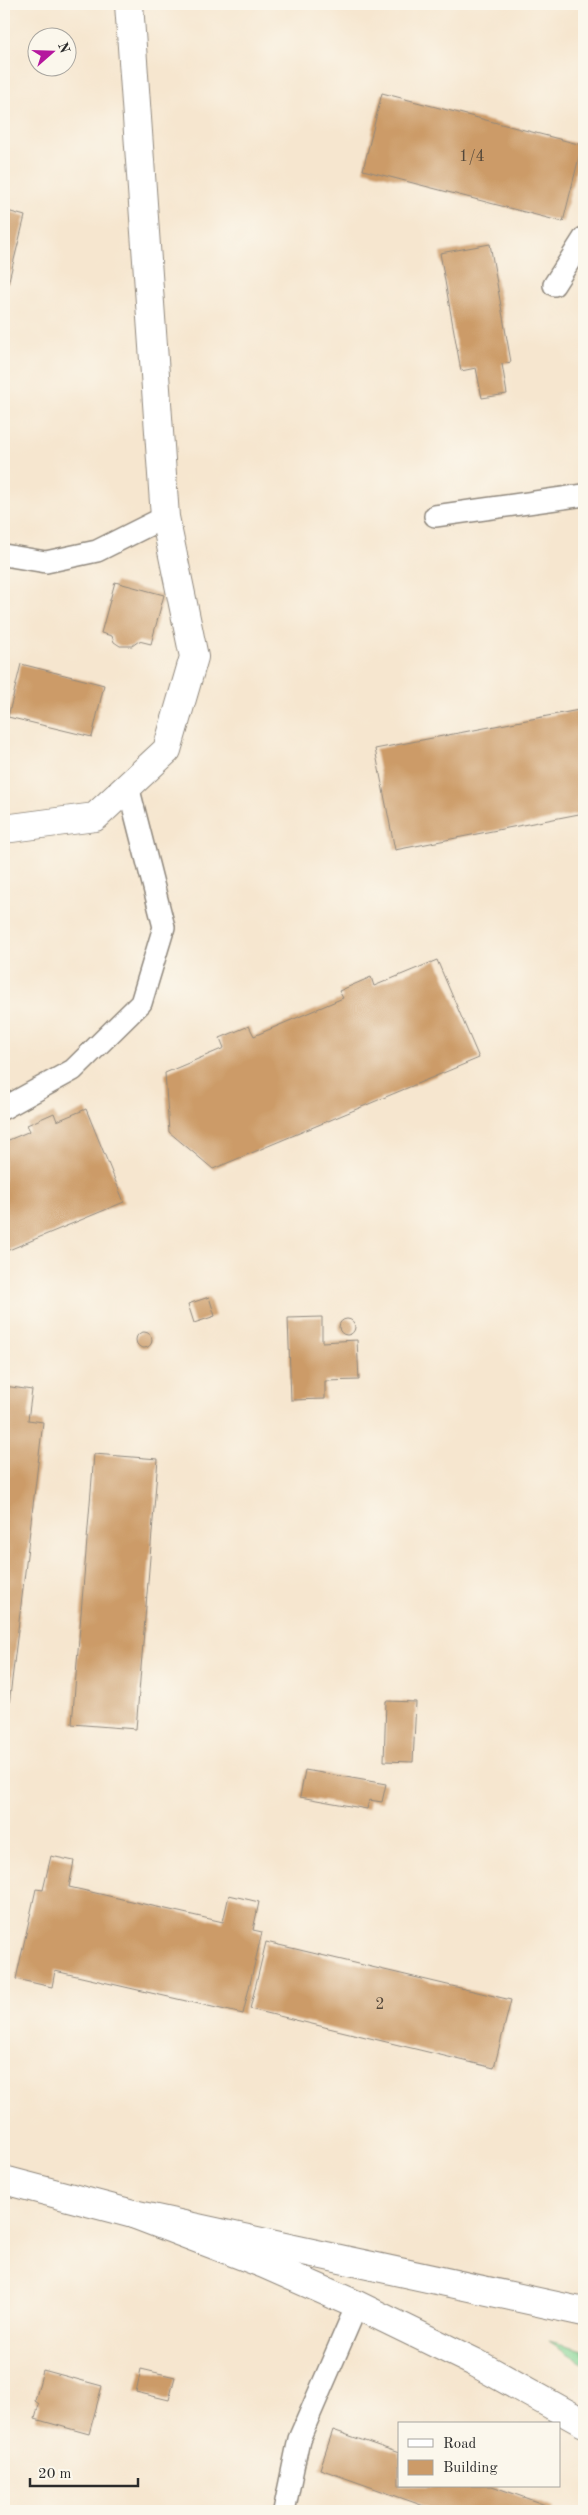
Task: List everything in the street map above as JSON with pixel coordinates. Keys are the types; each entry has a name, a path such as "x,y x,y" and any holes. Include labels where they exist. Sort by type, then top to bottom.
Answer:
{"main road":[{"path":"4,828 95,817 167,750 194,657 165,517 129,4"},
{"path":"4,2180 133,2214 584,2312"},
{"path":"133,2214 264,2264 356,2305 476,2363 584,2423"}],"lane":[{"path":"554,285 584,238"},
{"path":"435,516 584,495"},
{"path":"4,555 46,562 97,551 165,517"},
{"path":"4,1108 73,1070 141,1003 164,927 128,786"},
{"path":"284,2511 299,2439 356,2305"}],"green space":[{"path":"549,2341 584,2350 584,2364"}],"building":[{"path":"382,93 582,145 563,222 363,170"},
{"path":"4,210 25,216 8,284 4,283"},
{"path":"490,244 511,362 502,364 507,394 482,398 476,368 461,371 440,253"},
{"path":"115,582 164,595 151,644 139,641 132,646 120,646 114,642 112,636 101,633"},
{"path":"21,664 104,685 92,737 8,717"},
{"path":"584,709 584,813 395,850 375,749"},
{"path":"437,960 479,1058 213,1169 169,1132 165,1073 224,1048 220,1038 249,1026 254,1036 343,998 339,991 371,977 374,986"},
{"path":"86,1109 124,1202 4,1252 4,1142 30,1131 27,1125 54,1113 57,1121"},
{"path":"209,1297 215,1316 194,1323 188,1304"},
{"path":"322,1317 322,1342 357,1340 359,1380 325,1381 325,1399 291,1400 288,1318"},
{"path":"347,1319 355,1327 347,1335 339,1327"},
{"path":"144,1332 152,1340 144,1348 136,1340"},
{"path":"4,1386 32,1390 28,1420 43,1422 5,1738"},
{"path":"94,1454 158,1459 136,1729 72,1724"},
{"path":"386,1701 416,1702 413,1762 384,1761"},
{"path":"305,1770 386,1784 382,1802 369,1800 367,1809 300,1797"},
{"path":"51,1856 74,1861 69,1887 223,1922 229,1895 259,1902 253,1930 262,1932 243,2014 55,1971 52,1987 16,1979 36,1889 43,1890"},
{"path":"266,1942 511,2000 494,2068 250,2009"},
{"path":"141,2369 175,2377 169,2400 136,2392"},
{"path":"43,2370 102,2386 89,2434 35,2419 39,2404 35,2401"},
{"path":"333,2430 398,2453 398,2488 498,2488 554,2508 553,2511 438,2511 320,2469"}]}
